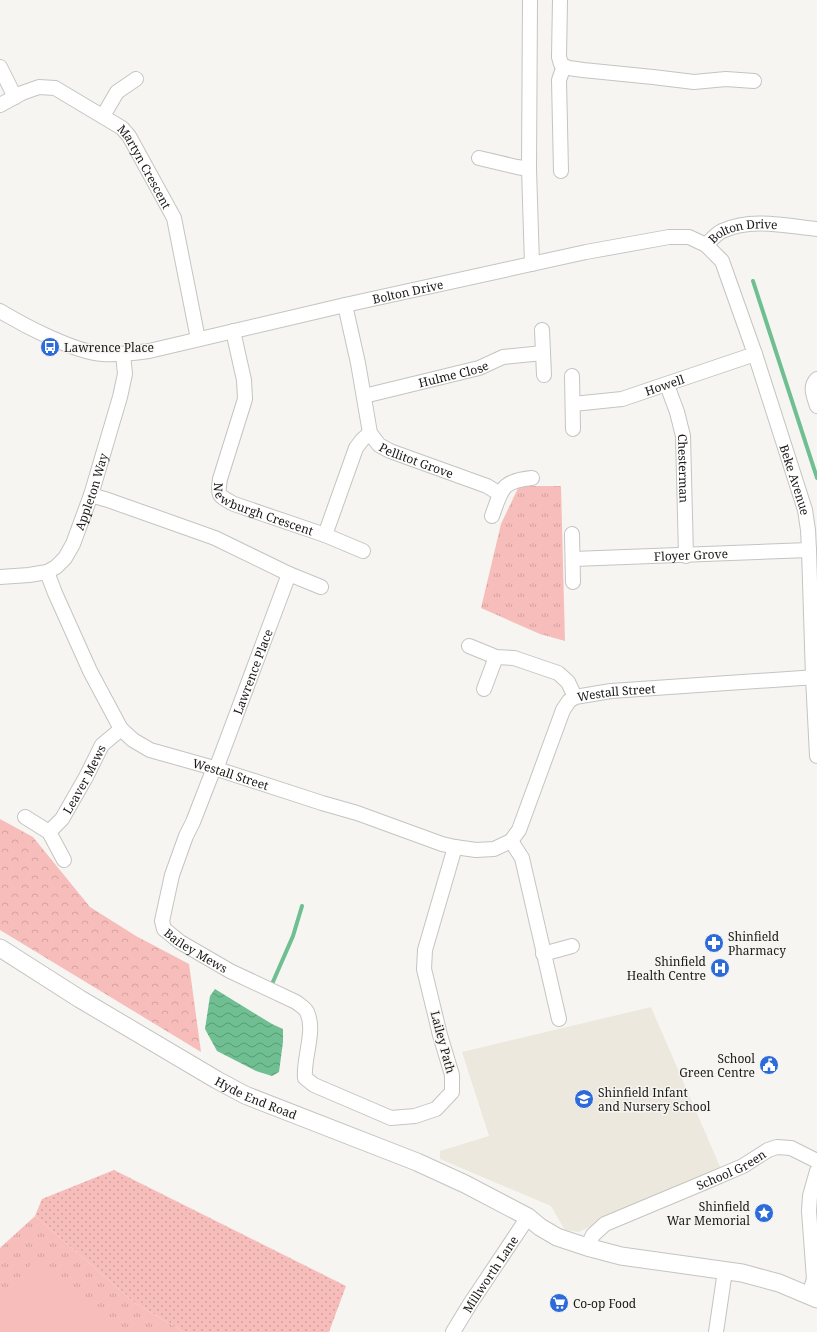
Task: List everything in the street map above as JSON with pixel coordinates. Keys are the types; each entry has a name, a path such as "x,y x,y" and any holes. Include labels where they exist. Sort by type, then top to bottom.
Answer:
{"main road":[{"name":"Hyde End Road","path":"0,948 187,1064 239,1092 417,1162 465,1184 528,1217"},
{"path":"528,1217 540,1227 557,1237 587,1247 622,1256 742,1273 779,1283 813,1297"}],"street":[{"path":"530,0 529,169 532,264"},
{"path":"560,0 559,57 561,64 564,66 569,68 694,82 726,79 754,81"},
{"path":"561,171 560,80 564,66"},
{"path":"0,67 15,97"},
{"path":"103,116 117,92 136,79"},
{"name":"Martyn Crescent","path":"0,105 22,92 39,87 55,88 122,128 129,136 174,218 198,339"},
{"path":"479,158 529,169"},
{"name":"Bolton Drive","path":"0,312 28,327 76,347 101,354 123,354 149,351 345,305 586,252 669,236 689,237 706,245 721,232 736,225 762,224 817,229"},
{"name":"Beke Avenue","path":"706,245 722,260 755,354 805,510 809,550 817,756"},
{"name":"Pellitot Grove","path":"345,305 364,396 370,433 379,446 487,486 500,494"},
{"path":"542,330 544,375"},
{"name":"Newburgh Crescent","path":"233,331 244,380 245,399 220,479 218,490 222,498 234,504 326,536 363,551"},
{"name":"Hulme Close","path":"364,396 479,368 503,357 543,353"},
{"name":"Appleton Way","path":"0,577 47,572 56,567 65,558 74,544 91,495 120,397 125,374 123,354"},
{"name":"Howell","path":"573,404 622,399 755,354"},
{"path":"572,376 573,429"},
{"path":"817,378 813,382 812,392 817,406"},
{"name":"Chesterman","path":"667,385 677,412 683,436 686,556"},
{"name":"Newburgh Crescent","path":"326,536 356,448 370,433"},
{"path":"492,516 500,494 507,484 521,479 532,478"},
{"path":"91,495 215,538 289,574 321,587"},
{"path":"572,534 574,582"},
{"name":"Floyer Grove","path":"573,559 686,556 809,550"},
{"name":"Westall Street","path":"47,572 54,593 90,671 121,729 133,740 150,750 356,813 442,844 476,850 494,849 511,841 519,830 563,710 575,696 611,691 815,677"},
{"name":"Lawrence Place","path":"215,769 289,574"},
{"path":"469,646 496,658 514,658 558,673 568,682 575,696"},
{"path":"484,689 496,658"},
{"name":"Leaver Mews","path":"49,832 62,819 102,745 121,729"},
{"name":"Bailey Mews","path":"215,769 186,836 172,875 162,921 164,929 180,942 230,971 296,1002"},
{"path":"25,817 49,832 64,860"},
{"path":"511,841 522,858 559,1019"},
{"name":"Lailey Path","path":"296,1002 304,1008 310,1021 310,1031 304,1069 305,1078 314,1085 391,1118 415,1116 436,1109 452,1092 452,1075 440,1035 424,969 425,950 455,846"},
{"path":"543,954 572,946"},
{"name":"School Green","path":"587,1247 593,1235 605,1224 743,1166 768,1150 777,1147 791,1148 817,1161"},
{"path":"813,1297 814,1279 809,1211 810,1196 817,1171"},
{"name":"Millworth Lane","path":"453,1332 528,1217"},
{"path":"716,1332 725,1271"}],"shaded area":[{"name":"Shinfield Infant and Nursery School","path":"651,1007 721,1169 578,1232 565,1230 551,1206 440,1159 440,1151 489,1136 462,1052"}],"green space":[{"path":"519,486 561,486 565,641 540,634 481,608 501,524"},
{"path":"0,819 33,837 90,907 136,936 189,964 201,1052 0,930"},
{"path":"114,1170 346,1286 329,1332 182,1332 135,1303 35,1216 42,1199"},
{"path":"35,1216 135,1303 182,1332 0,1332 0,1248"},
{"path":"33,1262 117,1332 0,1332 0,1299"}],"water":[{"path":"215,989 272,1024 283,1029 283,1042 279,1072 272,1076 256,1071 217,1051 205,1029 210,996"}],"waterway":[{"path":"753,281 817,478"},
{"path":"272,984 293,936 302,906"}],"place":[{"name":"Lawrence Place","path":"50,347"},
{"name":"Shinfield Pharmacy","path":"714,943"},
{"name":"Shinfield Health Centre","path":"720,968"},
{"name":"School Green Centre","path":"769,1065"},
{"name":"Shinfield Infant and Nursery School","path":"584,1099"},
{"name":"Shinfield War Memorial","path":"764,1213"},
{"name":"Co-op Food","path":"559,1303"}]}
